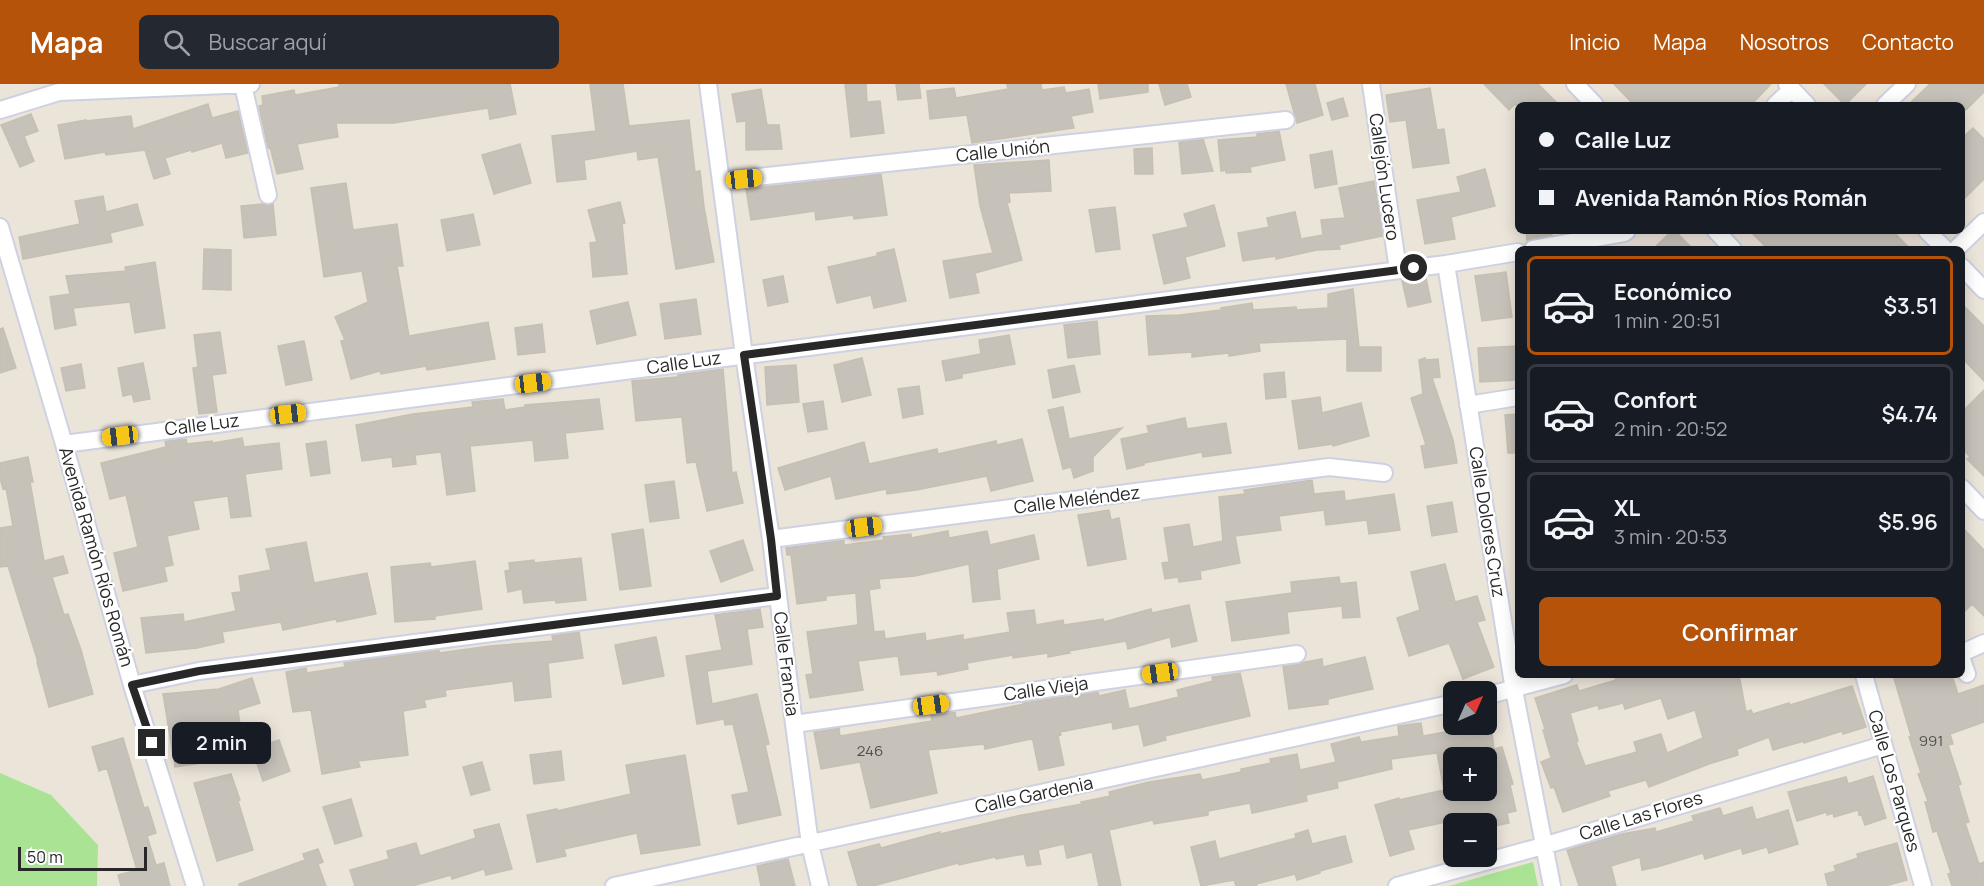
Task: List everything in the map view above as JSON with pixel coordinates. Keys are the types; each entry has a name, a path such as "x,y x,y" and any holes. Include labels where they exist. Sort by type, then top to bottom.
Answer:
{"street":[{"name":"Calle Francia","path":"708,84 771,539 810,844 820,886"},
{"name":"Callejón Lucero","path":"1371,84 1398,270"},
{"path":"1575,84 1593,102"},
{"path":"1888,102 1907,84"},
{"path":"0,110 59,88 247,85 268,195"},
{"path":"1776,102 1789,86 1804,102"},
{"name":"Calle Unión","path":"721,181 1286,120"},
{"path":"1959,246 1984,222"},
{"path":"1550,246 1618,234"},
{"path":"1719,234 1730,246"},
{"path":"1930,234 1942,246"},
{"name":"Avenida Ramón Ríos Román","path":"1,237 64,444 132,685 195,886"},
{"name":"Calle Luz","path":"64,444 1446,264 1515,252"},
{"name":"Calle Dolores Cruz","path":"1446,264 1514,690 1552,886"},
{"path":"1965,270 1984,290"},
{"path":"1468,405 1515,398"},
{"name":"Calle Meléndez","path":"771,539 1329,468 1384,473"},
{"path":"1965,491 1984,511"},
{"path":"132,685 199,671 777,596"},
{"path":"1965,652 1984,643"},
{"name":"Calle Vieja","path":"794,724 1298,654"},
{"path":"1497,694 1554,678"},
{"name":"Calle Los Parques","path":"1865,678 1923,886"},
{"name":"Calle Gardenia","path":"614,886 634,884 1443,705"},
{"name":"Calle Las Flores","path":"1397,886 1543,846 1883,745"}],"green space":[{"path":"0,773 51,795 98,845 97,886 0,886"},
{"path":"1533,862 1538,886 1449,886"}],"building":[{"path":"339,84 510,84 516,114 490,119 488,108 394,123 336,123 338,137 297,144 303,169 277,174 270,147 268,148 259,106 263,105 262,96 294,90 295,95 339,87"},
{"path":"590,84 623,84 629,126 689,120 695,172 700,171 714,262 676,269 658,157 638,160 637,151 584,160 586,179 557,182 552,136 596,131"},
{"path":"845,84 866,84 867,102 880,101 884,133 851,137"},
{"path":"896,84 919,84 921,98 898,100"},
{"path":"1007,84 1041,84 1042,90 1064,87 1066,93 1089,89 1093,112 1071,116 1074,128 972,143 967,115 930,119 927,91 954,88 956,98 1008,89"},
{"path":"1098,84 1148,84 1148,92 1100,99"},
{"path":"1159,84 1187,84 1191,97 1165,105"},
{"path":"1286,84 1315,84 1323,115 1297,123"},
{"path":"1484,84 1538,84 1556,102 1515,102 1509,110"},
{"path":"1614,84 1771,84 1754,102 1631,102"},
{"path":"1824,84 1866,84 1848,102 1842,102"},
{"path":"1930,84 1984,84 1984,92 1966,110 1965,102 1911,102"},
{"path":"1430,88 1437,130 1444,129 1449,163 1413,168 1406,120 1390,122 1386,95"},
{"path":"761,89 767,125 779,125 782,149 746,150 746,121 737,122 732,94"},
{"path":"1343,98 1348,116 1332,120 1327,103"},
{"path":"208,104 212,118 238,111 248,153 226,158 222,143 192,152 191,150 165,158 170,174 154,179 145,150 106,155 105,152 65,159 58,125 131,116 133,129"},
{"path":"31,114 38,131 24,136 34,161 20,167 1,125"},
{"path":"1973,128 1984,139 1984,179 1965,198 1965,135"},
{"path":"1279,131 1285,160 1250,167 1251,172 1226,173 1226,170 1221,171 1218,140 1257,137 1257,134"},
{"path":"1203,139 1213,171 1182,174 1179,142"},
{"path":"520,144 531,183 494,194 482,155"},
{"path":"1152,148 1153,174 1135,174 1134,149"},
{"path":"1332,151 1337,184 1315,188 1310,155"},
{"path":"1049,160 1051,191 1009,193 1010,202 1007,203 1022,260 975,273 979,293 950,298 943,261 993,253 980,206 974,165"},
{"path":"1485,169 1495,206 1451,217 1455,239 1425,244 1417,200 1461,192 1457,177"},
{"path":"881,174 887,215 854,219 853,215 816,220 815,211 751,220 746,189"},
{"path":"1374,181 1383,236 1339,245 1340,249 1317,250 1276,259 1276,256 1243,261 1238,233 1269,227 1267,218 1295,212 1301,239 1323,235 1321,220 1345,218 1339,188"},
{"path":"346,183 353,230 397,224 403,266 397,266 409,336 488,322 495,359 427,370 426,366 381,374 380,371 351,379 341,341 345,340 335,317 368,302 362,271 324,277 311,188"},
{"path":"103,196 106,212 137,204 143,225 110,233 112,242 23,259 19,237 80,224 75,201"},
{"path":"620,202 625,223 622,224 627,274 593,277 590,243 597,242 588,210"},
{"path":"273,204 276,235 244,238 241,206"},
{"path":"1214,205 1225,246 1185,257 1190,278 1164,284 1153,235 1188,227 1184,214"},
{"path":"1115,207 1120,249 1096,252 1089,210"},
{"path":"473,214 480,245 447,251 441,220"},
{"path":"1526,234 1552,235 1527,240"},
{"path":"1669,234 1678,234 1690,246 1656,246"},
{"path":"1753,234 1896,234 1907,246 1765,246"},
{"path":"204,249 231,250 231,290 203,289"},
{"path":"894,249 906,301 874,308 871,295 837,303 828,267 877,256 877,253"},
{"path":"155,262 165,328 135,333 130,302 73,308 76,325 55,329 50,297 70,294 66,276 126,271 125,267"},
{"path":"1506,272 1512,317 1482,321 1475,276"},
{"path":"783,276 788,302 768,306 763,280"},
{"path":"1426,278 1431,302 1408,307 1402,281"},
{"path":"1353,289 1359,347 1381,347 1381,371 1347,371 1347,339 1259,343 1260,351 1229,356 1229,353 1192,357 1192,352 1149,355 1146,316 1221,310 1221,308 1252,303 1253,310 1296,307 1297,310 1328,308 1328,294"},
{"path":"696,299 701,334 665,339 660,304"},
{"path":"628,302 636,335 597,344 590,311"},
{"path":"1965,307 1984,326 1984,381 1965,361"},
{"path":"1097,321 1100,354 1068,358 1064,325"},
{"path":"542,324 545,352 518,355 515,328"},
{"path":"3,328 16,368 0,373 0,329"},
{"path":"220,332 226,373 212,375 217,412 199,414 193,368 198,367 194,335"},
{"path":"1009,335 1015,364 962,374 962,378 946,381 942,361 981,354 979,340"},
{"path":"304,341 312,380 286,385 278,346"},
{"path":"1515,346 1515,380 1480,382 1478,348"},
{"path":"862,358 871,395 842,402 834,365"},
{"path":"1425,358 1426,360 1438,359 1440,377 1432,378 1453,440 1457,463 1425,468 1421,446 1426,445 1411,398 1423,394 1419,360"},
{"path":"143,363 150,399 134,402 132,394 123,396 118,368"},
{"path":"81,364 85,388 66,391 61,368"},
{"path":"796,365 799,402 767,405 765,367"},
{"path":"1074,365 1080,392 1053,398 1048,370"},
{"path":"723,369 732,473 736,472 743,503 707,511 696,462 687,463 682,417 636,421 632,381 678,377 678,375"},
{"path":"1284,372 1286,397 1266,399 1264,374"},
{"path":"919,386 923,414 903,418 898,389"},
{"path":"1984,390 1984,476 1967,459 1970,457 1965,451 1965,409"},
{"path":"1320,397 1322,413 1361,403 1369,436 1333,446 1333,444 1299,449 1292,401"},
{"path":"503,399 505,410 525,407 525,405 599,399 603,429 565,433 568,458 535,461 533,440 470,446 475,491 447,495 441,452 415,455 416,464 393,467 392,457 362,461 356,425 413,414 473,407 472,402"},
{"path":"823,401 827,429 808,432 803,404"},
{"path":"1063,407 1069,439 1122,428 1093,457 1093,471 1074,478 1071,467 1063,469 1048,410"},
{"path":"1515,414 1515,453 1508,453 1505,415"},
{"path":"1185,418 1187,429 1226,423 1231,453 1203,457 1202,452 1144,463 1144,465 1127,469 1121,439 1149,433 1147,426"},
{"path":"242,438 244,447 279,443 282,469 245,474 251,516 231,518 228,496 193,501 199,529 167,536 173,565 164,567 167,581 123,591 114,553 138,547 126,495 110,499 101,463 166,447 165,441 186,439 187,444 212,441 213,443"},
{"path":"1022,439 1033,481 991,491 987,476 916,490 887,494 886,489 836,499 831,476 785,490 778,468 864,442 869,464 937,449 938,454 996,441 997,445"},
{"path":"326,441 330,473 311,476 306,444"},
{"path":"28,457 33,482 30,482 44,561 63,556 68,573 52,577 64,615 68,614 81,650 93,694 49,707 38,662 8,566 0,567 0,528 13,526 6,488 3,489 0,478 0,463"},
{"path":"1312,480 1314,494 1344,491 1345,501 1394,494 1400,530 1369,534 1367,520 1326,525 1324,510 1279,516 1281,530 1235,536 1240,563 1200,571 1201,579 1179,582 1178,577 1165,579 1162,563 1169,562 1164,528 1189,524 1193,547 1223,541 1219,497 1245,494 1244,490"},
{"path":"674,481 679,518 650,522 645,485"},
{"path":"1452,502 1457,532 1432,536 1427,506"},
{"path":"1109,510 1111,520 1119,518 1126,559 1088,566 1078,515"},
{"path":"643,529 651,586 620,590 612,534"},
{"path":"1965,530 1984,550 1984,616 1972,604 1965,611"},
{"path":"948,531 949,538 987,531 990,545 1034,535 1039,559 997,569 1000,599 973,602 969,564 915,576 879,579 880,588 869,590 874,632 884,631 885,639 925,633 926,641 963,635 963,640 1010,632 1007,613 1034,610 1036,625 1063,620 1064,625 1103,619 1104,622 1151,609 1152,613 1189,605 1197,641 1172,647 1170,637 1128,649 1126,641 1048,657 1048,653 1013,658 1013,655 967,663 968,669 938,675 937,671 901,675 898,656 858,661 863,690 810,698 806,675 813,674 807,632 858,625 856,593 826,596 826,600 797,604 791,555 787,555 786,548 844,540 844,545 911,534 911,538"},
{"path":"743,540 753,570 721,582 710,551"},
{"path":"306,542 314,583 367,573 376,614 337,622 336,619 283,630 281,622 222,632 224,642 197,648 146,653 141,618 183,614 184,622 236,611 232,593 241,592 239,576 271,570 266,549"},
{"path":"581,558 586,600 524,603 522,589 508,592 505,571 510,570 509,563"},
{"path":"475,561 482,609 435,616 435,619 395,622 391,567 430,563 431,567"},
{"path":"1445,564 1455,602 1477,596 1485,620 1477,622 1494,667 1463,679 1449,643 1409,656 1397,618 1420,610 1411,572"},
{"path":"1339,577 1340,584 1356,582 1360,617 1343,618 1342,606 1287,612 1289,633 1232,641 1226,602 1292,593 1291,582"},
{"path":"760,609 763,627 747,629 752,664 707,671 712,704 757,694 769,744 765,745 781,815 738,824 732,795 749,792 733,724 725,725 724,719 697,724 686,656 722,650 715,615"},
{"path":"579,632 583,658 548,663 551,697 515,701 513,681 445,690 446,696 424,700 426,707 403,711 408,755 358,761 360,767 322,774 311,710 293,712 286,672 306,668 307,673 345,667 344,663 439,650 439,653 553,641 552,636"},
{"path":"656,637 664,676 623,684 615,645"},
{"path":"1365,657 1373,689 1328,699 1328,704 1289,709 1283,666 1322,659 1323,667"},
{"path":"1240,673 1250,716 1165,736 1166,740 1144,746 1139,724 1113,729 1112,722 1060,732 1061,735 1058,736 1064,765 1039,770 1031,739 985,749 984,744 928,750 937,793 871,808 860,762 821,769 814,732 839,728 840,736 932,721 931,716 955,712 956,718 1023,703 1098,692 1099,696 1125,690 1129,709 1179,697 1177,690 1213,681 1212,677"},
{"path":"252,678 260,703 238,710 241,732 197,737 201,763 175,767 163,694 219,689"},
{"path":"1615,678 1740,678 1746,712 1751,710 1753,714 1852,686 1866,727 1843,734 1842,731 1773,750 1769,737 1737,749 1738,755 1649,787 1646,780 1608,791 1610,796 1563,812 1554,787 1551,788 1541,762 1551,758 1535,698 1577,685 1579,691 1616,680","holes":["1661,698 1668,719 1695,710 1703,738 1667,753 1661,734 1634,742 1637,752 1585,766 1576,742 1578,741 1570,713 1598,705 1599,709 1623,703 1625,709"]},
{"path":"1894,678 1953,678 1958,694 1984,685 1984,722 1950,734 1953,744 1948,745 1961,784 1958,785 1969,822 1965,823 1979,864 1984,862 1984,886 1952,886 1948,874 1951,873 1937,831 1933,832 1925,802 1928,801 1918,774 1921,773 1909,737 1911,736"},
{"path":"1421,723 1423,736 1443,732 1443,735 1492,735 1494,747 1443,747 1443,785 1437,753 1391,759 1392,769 1337,782 1338,788 1306,795 1307,801 1252,813 1250,803 1208,811 1208,815 1154,824 1153,820 1109,830 1121,886 1099,886 1092,852 1067,858 1064,844 1038,850 1041,864 1027,866 1024,854 996,859 995,857 959,865 958,863 873,886 858,886 848,852 879,844 881,848 940,832 940,834 1082,804 1081,802 1110,796 1109,792 1149,782 1200,774 1202,780 1241,772 1241,769 1271,763 1270,759 1297,754 1300,770 1336,762 1331,744 1359,737 1361,742 1399,736 1398,726"},
{"path":"123,738 144,808 148,807 156,833 147,836 156,865 164,863 170,886 121,886 118,875 137,870 107,768 99,771 92,747"},
{"path":"279,740 290,771 263,781 252,749"},
{"path":"1502,747 1513,784 1510,785 1516,811 1507,813 1509,823 1497,826 1497,813 1443,813 1443,823 1408,830 1414,849 1390,856 1375,805 1399,798 1399,800 1443,790 1443,801 1497,801 1497,748"},
{"path":"561,751 564,780 534,784 530,755"},
{"path":"685,755 700,845 641,854 637,833 564,849 566,856 537,862 527,815 557,809 557,811 631,794 626,765"},
{"path":"482,762 490,790 471,795 463,767"},
{"path":"231,774 253,850 217,861 194,783"},
{"path":"1873,776 1886,818 1865,825 1858,810 1834,817 1833,813 1827,815 1827,812 1797,821 1788,792 1846,777 1848,784"},
{"path":"351,799 362,836 335,844 323,807"},
{"path":"1752,807 1756,820 1788,810 1798,844 1769,853 1767,847 1743,854 1741,848 1705,859 1703,853 1642,870 1640,857 1611,866 1616,886 1579,886 1567,850 1622,834 1655,828 1656,832 1694,821 1692,816 1720,808 1723,816"},
{"path":"499,824 512,869 486,875 484,869 452,879 451,875 412,886 355,886 350,870 389,859 387,851 416,843 420,856 476,838 474,830"},
{"path":"1308,830 1312,844 1345,836 1352,862 1297,880 1295,874 1256,884 1257,886 1236,886 1234,880 1201,886 1191,847 1215,841 1219,859 1296,838 1295,834"},
{"path":"1897,843 1907,880 1885,886 1828,886 1825,874 1836,871 1834,866 1858,858 1857,854"},
{"path":"318,849 323,862 318,864 326,886 239,886 239,884 305,860 303,854"},
{"path":"788,859 795,886 761,886 757,866"}],"route":[{"path":"152,743 132,685 199,671 777,596 744,355 1414,268"}]}
